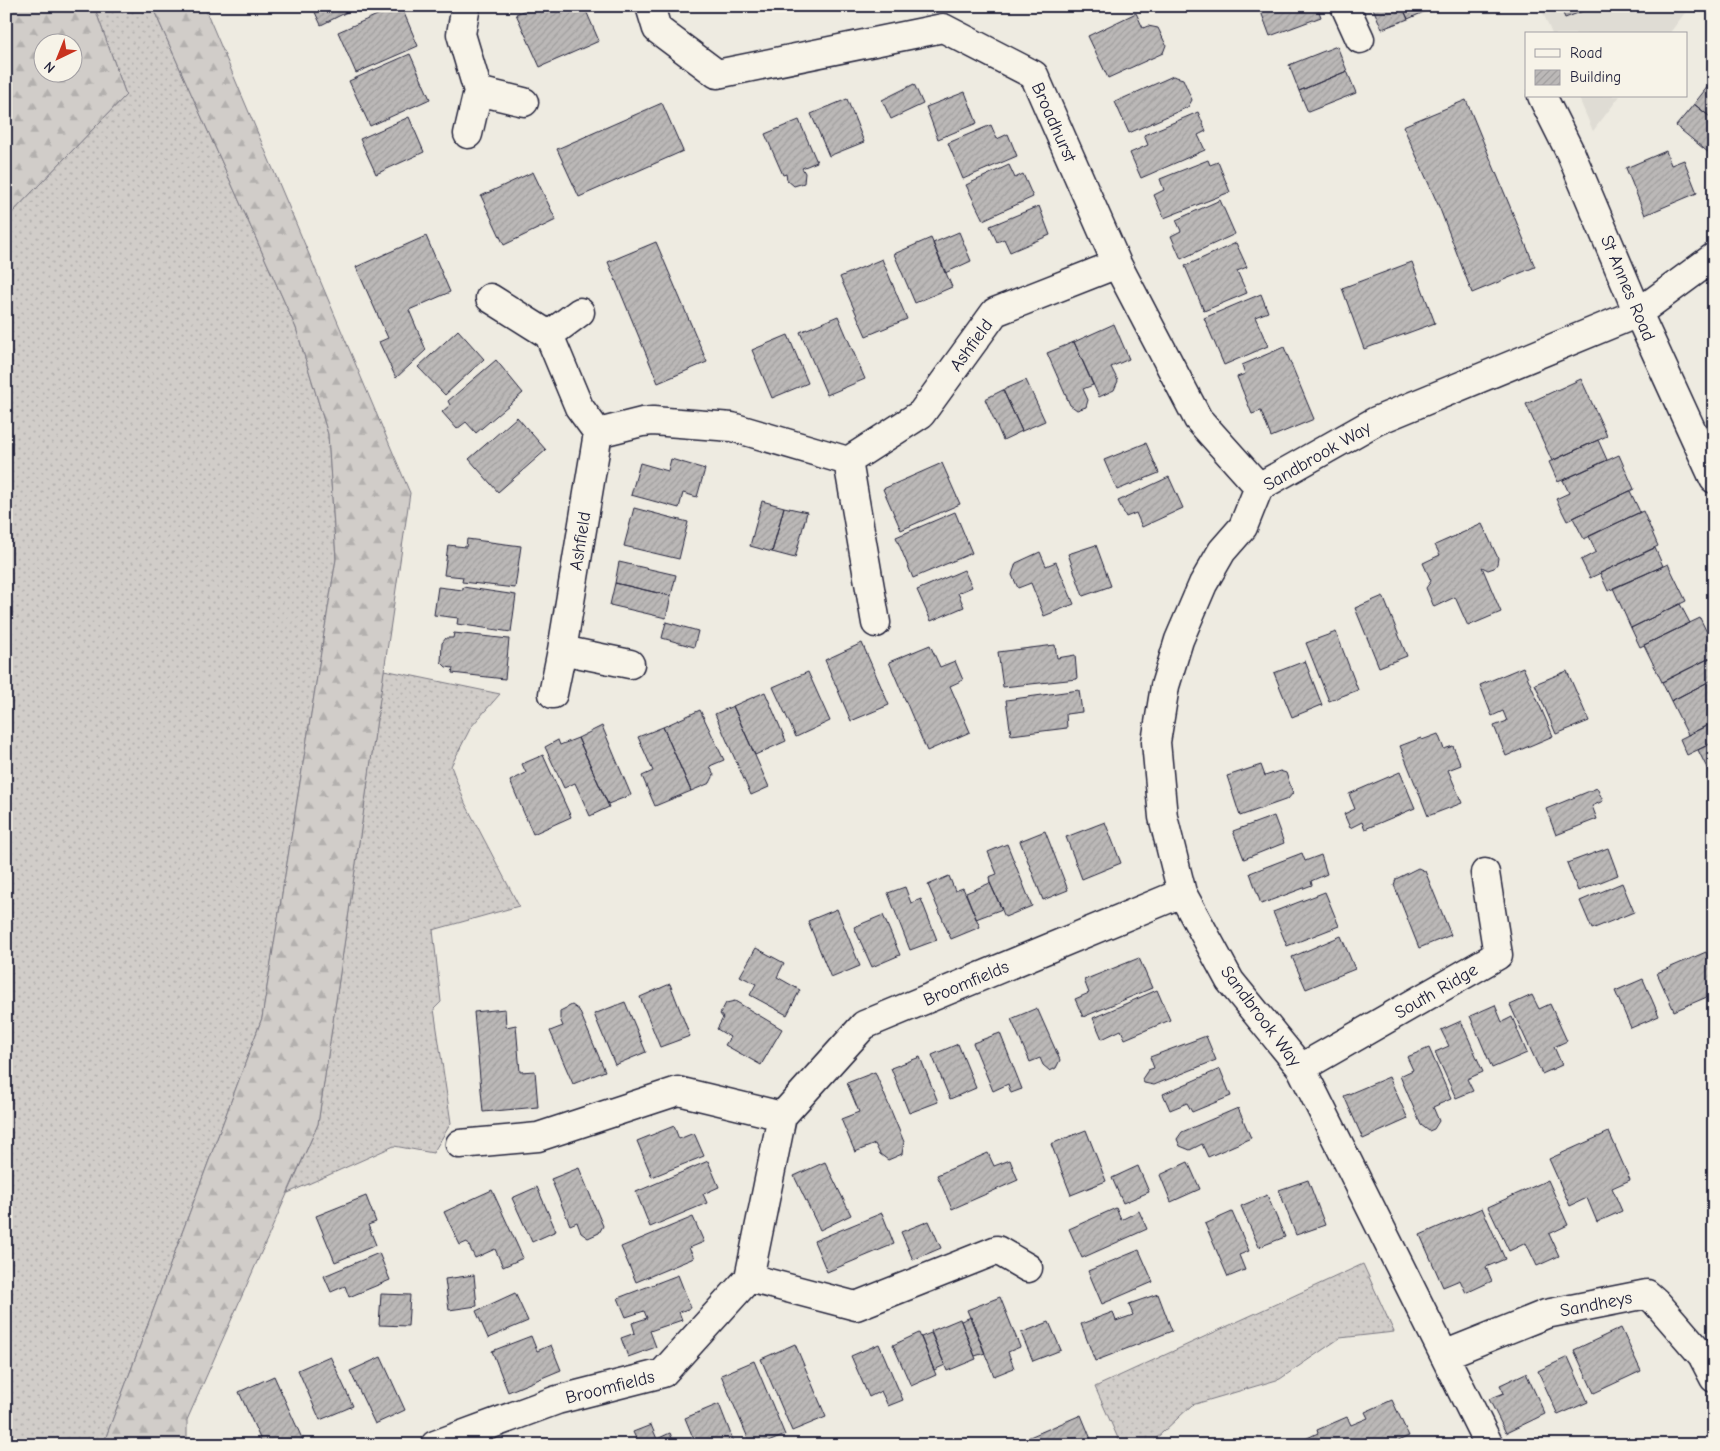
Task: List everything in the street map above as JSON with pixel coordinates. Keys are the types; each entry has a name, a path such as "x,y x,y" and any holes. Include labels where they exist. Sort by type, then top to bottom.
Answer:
{"street":[{"path":"466,6 461,34 478,91 468,134"},
{"name":"Broadhurst","path":"650,6 657,29 717,74 943,17 1034,75 1117,264 1198,418 1259,487"},
{"path":"1345,6 1360,39"},
{"path":"478,91 524,102"},
{"name":"St Annes Road","path":"1543,98 1571,154 1638,313 1714,479"},
{"name":"Sandbrook Way","path":"1489,1445 1301,1068 1230,981 1182,893 1163,817 1156,742 1165,686 1179,640 1203,584 1222,551 1243,527 1259,487 1376,421 1638,313 1714,257"},
{"name":"Ashfield","path":"848,461 921,414 995,312 1117,264"},
{"path":"490,298 549,335 580,407 598,433 653,421 732,427 848,461 876,623"},
{"path":"549,335 580,312"},
{"name":"Ashfield","path":"553,694 598,433"},
{"path":"562,650 630,664"},
{"name":"South Ridge","path":"1301,1068 1498,955 1484,873"},
{"name":"Broomfields","path":"782,1116 864,1025 1182,893"},
{"path":"460,1144 538,1137 678,1090 782,1116 749,1278 856,1306 997,1250 1028,1268"},
{"name":"Broomfields","path":"436,1445 557,1400 663,1373 749,1278"},
{"name":"Sandheys","path":"1444,1356 1546,1314 1647,1294 1702,1355 1714,1378"}],"shaded area":[{"path":"1540,6 1690,6 1670,32 1551,32"},
{"path":"1579,98 1618,98 1593,131"}],"green space":[{"path":"6,6 94,6 126,95 6,219"},
{"path":"94,6 152,6 296,328 328,434 336,559 262,1018 103,1445 6,1445 6,219 126,95"},
{"path":"152,6 204,6 410,493 318,1124 187,1420 187,1445 103,1445 262,1018 336,559 328,434 296,328"},
{"path":"384,670 500,694 471,727 451,766 465,803 519,906 433,930 441,1002 434,1009 451,1123 433,1153 394,1146 288,1193 318,1124"},
{"path":"1363,1264 1394,1332 1340,1338 1280,1379 1192,1405 1149,1445 1121,1445 1095,1387"}],"building":[{"path":"312,6 359,6 321,25"},
{"path":"401,6 418,46 356,73 338,32"},
{"path":"534,6 584,6 599,41 540,67 516,14"},
{"path":"695,6 709,6 696,10"},
{"path":"1267,6 1317,6 1321,17 1270,36 1260,9"},
{"path":"1372,6 1402,6 1408,19 1382,29"},
{"path":"1402,6 1435,6 1435,7 1408,19"},
{"path":"1560,6 1596,6 1565,18"},
{"path":"1136,13 1143,28 1148,26 1158,28 1166,45 1163,53 1108,78 1088,36"},
{"path":"1337,46 1347,71 1299,91 1289,65"},
{"path":"410,54 430,99 370,126 349,81"},
{"path":"1347,71 1356,93 1308,112 1299,91"},
{"path":"1173,76 1183,79 1192,100 1188,107 1129,133 1115,102"},
{"path":"1712,81 1714,83 1714,120 1694,104"},
{"path":"914,84 923,104 891,119 882,100"},
{"path":"965,92 977,123 938,139 926,107"},
{"path":"847,99 864,142 829,156 811,114"},
{"path":"1466,100 1535,267 1472,293 1440,209 1403,126"},
{"path":"662,103 683,151 579,197 557,149"},
{"path":"1694,104 1714,120 1714,147 1709,153 1676,126"},
{"path":"1198,112 1206,131 1198,135 1205,150 1141,178 1130,153 1148,145 1144,135"},
{"path":"409,117 424,152 376,174 360,139"},
{"path":"799,120 817,162 802,168 805,173 804,183 794,186 787,180 786,174 783,175 765,134"},
{"path":"991,125 997,139 1008,134 1017,156 963,179 948,143"},
{"path":"1666,151 1671,165 1684,160 1697,193 1645,215 1626,168"},
{"path":"1208,160 1210,165 1218,162 1230,192 1164,218 1154,195 1164,190 1160,179"},
{"path":"1009,165 1015,178 1023,174 1033,197 983,220 966,185"},
{"path":"533,172 556,220 504,245 481,196"},
{"path":"1220,200 1235,234 1181,259 1171,236 1181,231 1176,220"},
{"path":"1039,206 1050,235 1010,252 1004,239 997,242 990,226"},
{"path":"959,232 971,261 945,273 933,243"},
{"path":"426,236 450,292 409,310 426,350 396,378 379,342 388,338 356,267"},
{"path":"931,238 952,287 915,303 894,254"},
{"path":"656,242 707,362 658,383 608,262"},
{"path":"1236,243 1247,267 1237,271 1247,293 1204,311 1185,266"},
{"path":"882,259 907,319 866,336 840,277"},
{"path":"1412,262 1435,323 1364,349 1342,288"},
{"path":"1261,294 1268,312 1255,317 1268,346 1224,365 1204,318"},
{"path":"838,316 865,379 827,395 800,332"},
{"path":"1114,324 1129,359 1111,367 1118,381 1114,390 1099,397 1074,342"},
{"path":"458,330 484,359 445,395 418,367"},
{"path":"788,335 808,383 772,398 752,350"},
{"path":"1074,342 1093,385 1083,389 1088,400 1086,407 1077,410 1070,405 1047,353"},
{"path":"1284,347 1314,419 1271,437 1261,411 1252,414 1237,377 1245,374 1242,365"},
{"path":"496,360 523,393 476,433 466,422 457,429 442,412 450,405 448,401"},
{"path":"1581,379 1607,436 1552,461 1526,404"},
{"path":"1026,380 1045,421 1022,431 1003,390"},
{"path":"1003,390 1022,431 1003,440 985,399"},
{"path":"517,417 546,450 498,492 469,459"},
{"path":"1598,440 1607,460 1558,482 1549,462"},
{"path":"1146,443 1159,473 1117,490 1104,460"},
{"path":"1619,455 1634,489 1567,521 1556,499 1569,493 1563,480"},
{"path":"671,459 705,469 697,497 683,493 679,508 631,495 640,463 668,471"},
{"path":"942,463 960,504 901,530 883,489"},
{"path":"1169,477 1183,508 1142,527 1136,513 1126,517 1118,501"},
{"path":"1630,491 1640,512 1584,539 1573,518"},
{"path":"762,501 784,507 772,552 750,546"},
{"path":"784,507 807,512 795,558 772,552"},
{"path":"634,508 688,522 679,559 624,546"},
{"path":"1643,511 1658,546 1590,578 1581,560 1596,552 1589,536"},
{"path":"955,512 972,553 913,578 896,537"},
{"path":"1482,524 1498,558 1494,568 1488,570 1482,567 1501,612 1468,626 1455,597 1434,607 1426,588 1431,581 1423,563 1440,555 1435,545"},
{"path":"467,539 521,546 515,588 462,582 463,577 444,575 448,545 466,547"},
{"path":"1096,545 1111,586 1083,596 1068,554"},
{"path":"1655,548 1663,566 1608,591 1600,573"},
{"path":"1040,552 1046,566 1056,562 1074,604 1044,616 1031,583 1018,588 1012,575 1016,563"},
{"path":"619,562 676,575 671,596 615,583"},
{"path":"1668,564 1686,601 1631,628 1613,588"},
{"path":"964,570 972,587 958,593 964,607 931,621 917,590"},
{"path":"615,583 671,596 666,618 610,605"},
{"path":"438,587 463,590 463,587 516,595 511,632 457,624 458,618 434,615"},
{"path":"1383,596 1407,656 1379,667 1355,608"},
{"path":"1680,604 1690,623 1640,647 1631,628"},
{"path":"1700,618 1714,647 1714,656 1662,682 1644,645"},
{"path":"666,622 698,631 694,647 662,638"},
{"path":"1336,632 1358,690 1329,701 1306,643"},
{"path":"454,633 509,639 505,679 452,673 453,668 446,667 441,662 442,643 446,638 453,638"},
{"path":"862,643 889,705 851,721 825,660"},
{"path":"930,645 940,667 955,661 963,680 950,686 970,732 927,751 889,662"},
{"path":"1055,645 1057,658 1075,655 1077,679 1003,687 998,652"},
{"path":"1714,656 1714,679 1671,701 1662,682"},
{"path":"1305,661 1322,705 1292,717 1274,673"},
{"path":"1523,667 1553,736 1506,756 1494,726 1507,721 1503,711 1492,716 1480,685"},
{"path":"1567,671 1589,721 1556,734 1535,684"},
{"path":"808,672 830,721 796,737 773,687"},
{"path":"1714,679 1714,722 1688,735 1671,701"},
{"path":"1079,690 1082,712 1066,714 1067,728 1011,735 1006,700"},
{"path":"765,692 786,741 755,755 733,706"},
{"path":"733,706 769,787 751,795 715,714"},
{"path":"700,710 724,760 710,766 714,775 710,783 691,791 663,727"},
{"path":"1714,722 1714,742 1687,755 1680,739"},
{"path":"602,726 631,795 608,804 578,738"},
{"path":"663,727 691,791 655,806 642,776 653,771 638,737"},
{"path":"1438,734 1444,749 1453,746 1461,765 1448,770 1462,803 1428,816 1400,746"},
{"path":"578,738 609,807 590,816 575,783 564,788 545,747 558,740 560,745"},
{"path":"1714,742 1714,782 1698,750"},
{"path":"543,755 571,817 533,834 510,781 526,773 522,764"},
{"path":"1261,765 1265,776 1280,771 1286,773 1293,793 1288,799 1240,816 1227,776"},
{"path":"1400,772 1415,808 1365,829 1362,822 1350,828 1344,814 1355,809 1349,794"},
{"path":"1597,788 1603,801 1592,806 1597,819 1556,835 1546,809"},
{"path":"1274,816 1284,843 1244,859 1233,831"},
{"path":"1105,822 1121,863 1082,879 1066,837"},
{"path":"1045,831 1068,890 1043,900 1020,841"},
{"path":"1007,844 1032,906 1005,917 990,883 989,877 997,874 988,852"},
{"path":"1608,848 1618,875 1578,891 1567,863"},
{"path":"1302,853 1305,861 1321,855 1327,874 1311,881 1312,885 1261,904 1250,873"},
{"path":"1418,868 1425,871 1451,935 1419,948 1394,885 1396,879"},
{"path":"949,876 955,891 963,888 980,927 951,939 928,885"},
{"path":"990,883 1002,909 976,919 966,893"},
{"path":"1622,883 1634,912 1592,929 1580,901"},
{"path":"905,887 911,903 921,899 937,940 910,950 888,893"},
{"path":"1325,892 1339,926 1287,946 1273,912"},
{"path":"837,909 860,966 831,978 808,921"},
{"path":"883,915 900,955 872,967 854,927"},
{"path":"1341,936 1355,969 1306,989 1292,957"},
{"path":"756,948 784,963 777,977 800,990 787,1015 750,995 756,984 740,976"},
{"path":"1706,952 1714,970 1714,994 1674,1011 1657,973"},
{"path":"1139,958 1152,988 1083,1017 1075,999 1089,993 1084,980"},
{"path":"1643,979 1659,1016 1631,1028 1615,991"},
{"path":"670,984 690,1036 660,1047 640,997"},
{"path":"1157,990 1170,1020 1125,1039 1121,1030 1102,1039 1093,1018"},
{"path":"1532,995 1539,1009 1550,1004 1567,1041 1554,1047 1562,1065 1542,1074 1510,1005"},
{"path":"735,1001 782,1029 761,1065 725,1045 730,1037 717,1029 723,1018 720,1014 726,1003"},
{"path":"625,1002 646,1052 615,1065 594,1014"},
{"path":"572,1005 579,1010 605,1071 573,1084 550,1031 563,1026 560,1019 560,1011"},
{"path":"1495,1005 1502,1022 1512,1017 1527,1053 1492,1068 1470,1016"},
{"path":"1037,1008 1060,1060 1056,1068 1050,1071 1043,1065 1040,1058 1030,1062 1011,1019"},
{"path":"505,1009 506,1027 516,1025 520,1072 535,1071 538,1107 483,1112 474,1012"},
{"path":"1461,1021 1483,1072 1467,1079 1473,1091 1456,1098 1435,1052 1449,1046 1441,1030"},
{"path":"1000,1033 1022,1089 1011,1093 1008,1084 993,1091 973,1043"},
{"path":"1206,1036 1216,1060 1154,1085 1144,1083 1142,1079 1148,1070 1154,1068 1150,1057"},
{"path":"958,1044 976,1088 950,1099 932,1055"},
{"path":"1429,1048 1451,1099 1433,1107 1439,1121 1434,1129 1429,1131 1421,1125 1400,1076 1413,1070 1407,1057"},
{"path":"920,1057 938,1102 909,1113 891,1068"},
{"path":"1220,1069 1231,1096 1192,1112 1187,1103 1170,1110 1163,1094"},
{"path":"875,1072 904,1142 902,1154 888,1160 880,1154 875,1144 855,1152 841,1119 859,1112 847,1083"},
{"path":"1389,1077 1408,1119 1363,1139 1344,1096"},
{"path":"1238,1108 1251,1138 1208,1157 1202,1144 1190,1150 1180,1146 1177,1139 1182,1132"},
{"path":"674,1126 679,1139 694,1133 704,1156 652,1177 637,1141"},
{"path":"1086,1130 1106,1181 1071,1195 1051,1144"},
{"path":"1609,1132 1630,1180 1612,1188 1622,1211 1597,1222 1587,1198 1570,1206 1549,1159"},
{"path":"988,1153 994,1166 1010,1160 1018,1180 952,1209 937,1175"},
{"path":"708,1161 719,1187 703,1194 707,1203 650,1227 636,1192"},
{"path":"825,1162 851,1215 820,1230 794,1176"},
{"path":"1188,1162 1200,1189 1171,1202 1160,1175"},
{"path":"1138,1166 1149,1192 1123,1203 1112,1178"},
{"path":"579,1168 603,1226 599,1233 588,1238 581,1233 577,1222 570,1225 551,1179"},
{"path":"1308,1180 1325,1225 1296,1235 1279,1190"},
{"path":"1548,1180 1568,1225 1549,1234 1559,1256 1537,1266 1526,1243 1509,1251 1488,1207"},
{"path":"537,1187 556,1231 532,1242 512,1198"},
{"path":"492,1190 523,1258 503,1267 495,1249 475,1258 467,1242 460,1245 444,1212"},
{"path":"1267,1195 1285,1237 1259,1247 1241,1206"},
{"path":"366,1196 376,1222 368,1225 376,1245 335,1262 316,1216"},
{"path":"1714,1201 1714,1214 1709,1203"},
{"path":"1116,1208 1121,1220 1139,1211 1147,1229 1082,1258 1069,1229"},
{"path":"1482,1208 1505,1259 1486,1267 1492,1281 1466,1293 1460,1280 1443,1287 1420,1235"},
{"path":"1232,1212 1249,1251 1239,1255 1245,1270 1228,1277 1205,1224"},
{"path":"882,1213 894,1244 827,1272 814,1241"},
{"path":"693,1217 704,1242 689,1248 694,1258 636,1282 621,1247"},
{"path":"929,1221 941,1248 913,1260 901,1232"},
{"path":"1139,1250 1153,1282 1102,1304 1088,1271"},
{"path":"379,1253 390,1280 349,1297 345,1286 331,1292 324,1276"},
{"path":"474,1275 477,1306 449,1310 445,1279"},
{"path":"678,1275 691,1308 679,1312 682,1320 650,1331 656,1347 628,1357 621,1338 635,1333 632,1323 647,1318 644,1311 626,1317 618,1298"},
{"path":"515,1293 528,1321 488,1338 476,1311"},
{"path":"381,1294 410,1295 408,1326 379,1325"},
{"path":"1158,1294 1172,1331 1095,1361 1081,1324 1113,1312 1116,1321 1133,1315 1129,1304"},
{"path":"1000,1297 1020,1347 1008,1352 1014,1368 994,1376 967,1310"},
{"path":"971,1317 985,1353 975,1356 961,1321"},
{"path":"960,1319 976,1359 947,1371 931,1331"},
{"path":"1049,1322 1061,1350 1033,1361 1021,1333"},
{"path":"1621,1328 1641,1371 1594,1393 1574,1350"},
{"path":"919,1333 936,1375 911,1386 893,1345"},
{"path":"931,1333 945,1365 934,1370 921,1337"},
{"path":"531,1336 537,1351 551,1345 561,1370 508,1392 492,1351"},
{"path":"795,1344 826,1417 792,1431 761,1359"},
{"path":"879,1344 903,1400 888,1406 881,1391 869,1397 851,1356"},
{"path":"330,1356 353,1406 320,1420 298,1370"},
{"path":"381,1357 405,1410 375,1424 350,1371"},
{"path":"1568,1357 1588,1402 1558,1415 1538,1371"},
{"path":"754,1361 785,1435 761,1445 751,1445 721,1375"},
{"path":"1526,1373 1545,1414 1506,1433 1489,1399 1504,1393 1500,1385"},
{"path":"274,1376 305,1445 263,1445 239,1392"},
{"path":"1392,1400 1409,1436 1390,1445 1305,1445 1303,1440 1318,1433 1317,1430 1347,1417 1351,1425 1368,1418 1365,1412"},
{"path":"719,1404 735,1445 696,1445 685,1418"},
{"path":"1081,1415 1093,1444 1100,1441 1108,1445 1011,1445"},
{"path":"651,1425 657,1439 670,1433 675,1445 639,1445 633,1432"},
{"path":"609,1440 611,1445 598,1445"}]}
